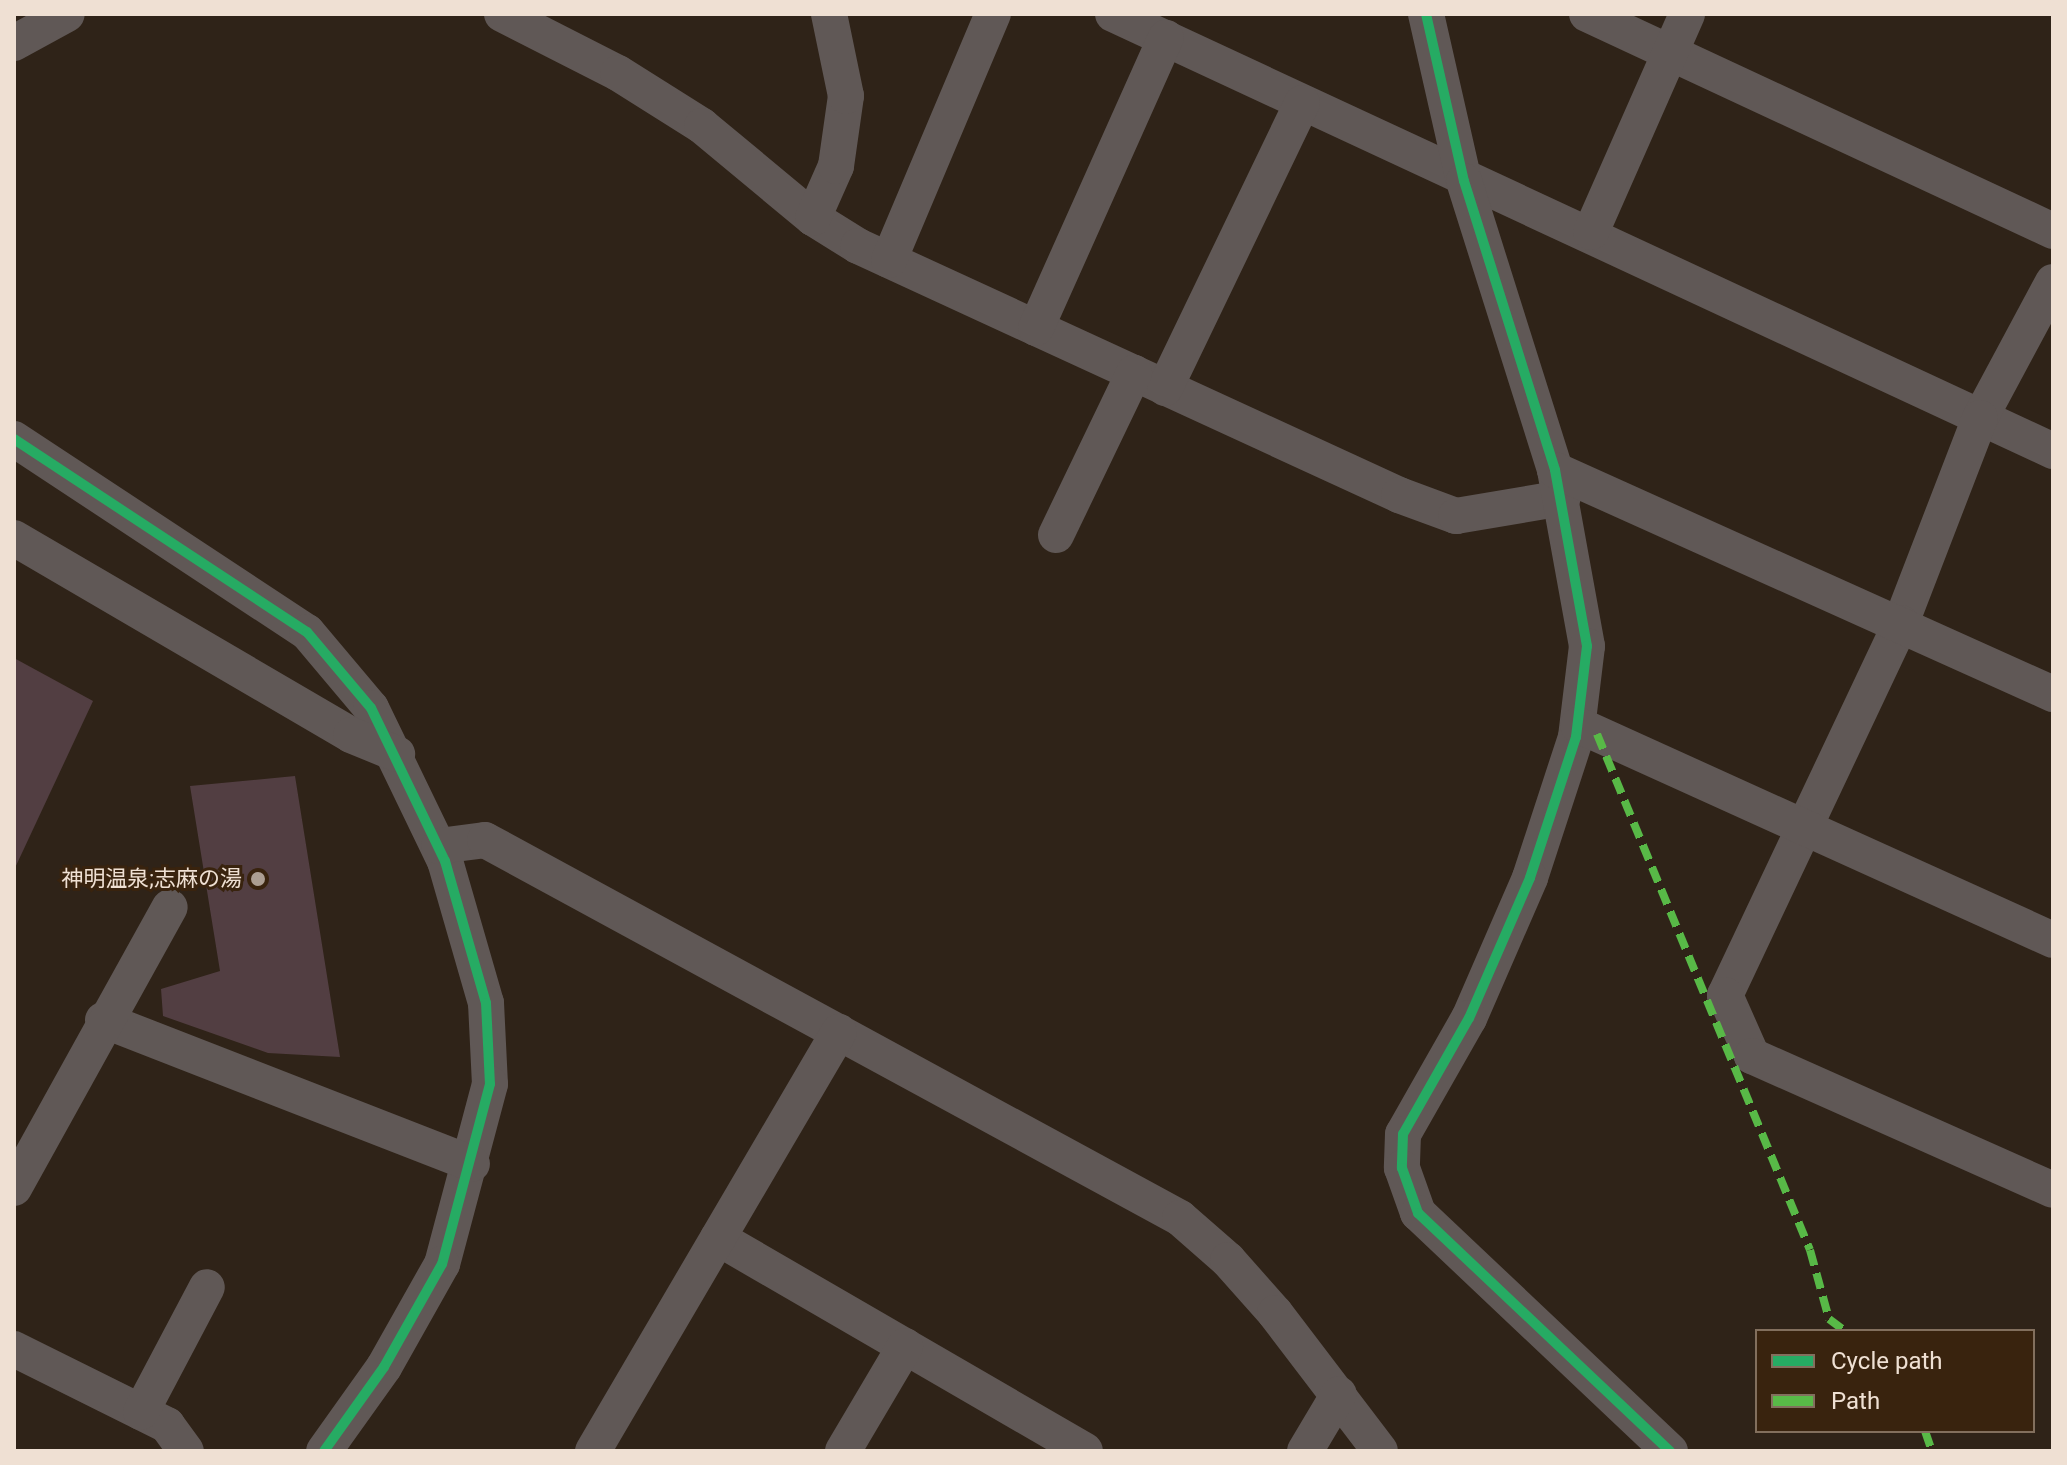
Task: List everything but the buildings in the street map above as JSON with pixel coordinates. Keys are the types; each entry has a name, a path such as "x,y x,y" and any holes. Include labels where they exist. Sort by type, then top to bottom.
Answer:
{"street":[{"path":"14,43 67,14"},
{"path":"502,14 618,73 702,126 813,218 889,260 1399,495 1456,516 1559,484 1901,623 2053,694"},
{"path":"813,218 836,166 846,96 829,14"},
{"path":"889,260 993,14"},
{"path":"1113,14 1464,181 1591,232 2053,451"},
{"path":"1426,14 1464,181 1559,484 1587,646 1578,725 1530,878 1469,1018 1403,1134 1402,1168 1418,1213 1670,1451"},
{"path":"1587,14 2053,231"},
{"path":"1591,232 1687,14"},
{"path":"1036,328 1166,38"},
{"path":"1056,535 1150,380 1302,103"},
{"path":"2053,282 1980,418 1901,623 1725,995 1752,1056 2053,1190"},
{"path":"14,439 307,632 340,666 397,754 439,846 486,1003 490,1084 472,1164 442,1264 384,1367 324,1451"},
{"path":"14,538 351,735 397,754"},
{"path":"1578,725 2053,940"},
{"path":"439,846 485,840 1180,1218 1228,1260 1339,1394 1380,1451"},
{"path":"14,1188 28,1130 103,1020 170,907"},
{"path":"103,1020 472,1164"},
{"path":"593,1451 839,1032"},
{"path":"718,1238 1085,1451"},
{"path":"141,1412 207,1287"},
{"path":"843,1451 905,1346"},
{"path":"14,1349 167,1425 186,1451"},
{"path":"1305,1451 1339,1394"}],"marked path":[{"path":"1597,734 1810,1250 1829,1319 1842,1329"},
{"path":"1926,1433 1932,1451"}],"cycle path":[{"path":"1426,14 1464,181 1555,470 1587,646 1576,737 1530,878 1469,1018 1403,1134 1402,1168 1418,1213 1670,1451"},
{"path":"14,439 307,632 371,708 445,861 486,1003 490,1084 442,1264 384,1367 324,1451"}],"place":[{"name":"神明温泉;志麻の湯","path":"258,879"}]}
